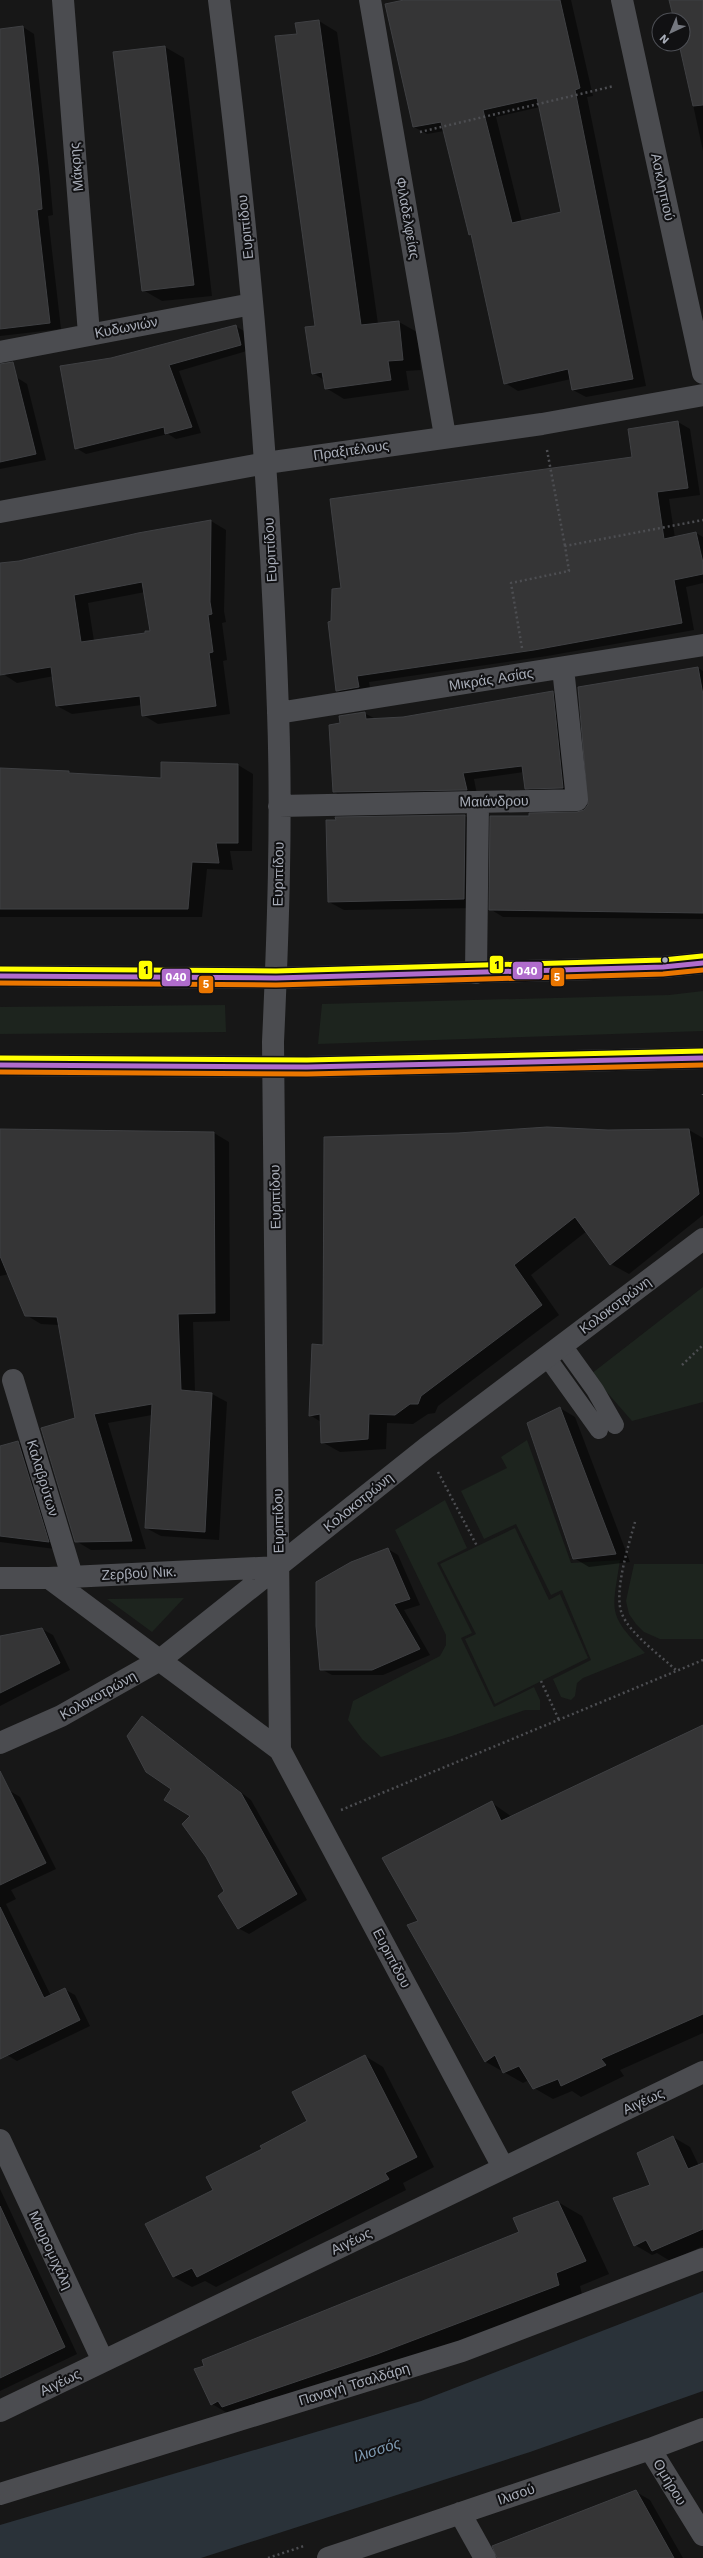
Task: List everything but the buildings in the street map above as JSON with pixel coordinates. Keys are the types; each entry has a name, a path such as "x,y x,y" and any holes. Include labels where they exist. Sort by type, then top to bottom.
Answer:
{"main road":[{"path":"0,976 276,978 663,967 703,963"},
{"path":"0,1065 274,1066 703,1058"}],"street":[{"name":"Μάκρης","path":"62,0 89,334"},
{"name":"Ευριπίδου","path":"219,0 252,304 266,463 278,713 279,806 274,1066 280,1750"},
{"name":"Φιλαδελφείας","path":"370,0 445,436"},
{"name":"Ασκληπιού","path":"622,0 703,374"},
{"name":"Κυδωνιών","path":"0,352 252,304"},
{"name":"Πραξιτέλους","path":"0,512 266,463 445,436 542,424 703,395"},
{"name":"Μικράς Ασίας","path":"278,713 703,645"},
{"name":"Μαιάνδρου","path":"279,806 577,800 562,668"},
{"path":"476,973 478,802"},
{"name":"Κολοκοτρώνη","path":"0,1743 61,1716 160,1660 279,1567 426,1448 703,1239"},
{"name":"Καλαβρύτων","path":"13,1380 72,1576"},
{"name":"Ζερβού Νικ.","path":"0,1578 49,1578 279,1567"},
{"name":"Ευριπίδου","path":"49,1578 280,1750 319,1819 503,2167"},
{"name":"Αιγέως","path":"0,2411 503,2167 703,2072"},
{"name":"Μαυρομιχάλη","path":"0,2140 8,2176 103,2361"},
{"name":"Παναγή Τσαλδάρη","path":"0,2494 462,2351 703,2259"},
{"name":"Ιλισού","path":"328,2558 650,2449 703,2429"},
{"name":"Ομήρου","path":"650,2449 703,2535"},
{"path":"460,2513 485,2558"}],"lane":[{"path":"554,1350 607,1427"}],"path":[{"path":"394,138 640,80"},
{"path":"526,674 511,583 569,571 542,424"},
{"path":"564,546 703,520"},
{"path":"682,1364 703,1345"},
{"path":"426,1448 477,1546"},
{"path":"635,1522 620,1592 619,1604 622,1615 636,1632 677,1671"},
{"path":"319,1819 703,1660"},
{"path":"542,1681 558,1720"}],"shaded area":[{"path":"703,991 703,1031 318,1044 322,1004 669,995"},
{"path":"225,1005 226,1032 0,1034 0,1007"},
{"path":"703,1287 703,1402 632,1421 591,1374"},
{"path":"527,1440 571,1563 620,1560 615,1591 615,1611 618,1620 624,1629 645,1653 583,1678 577,1683 575,1696 571,1700 561,1697 553,1679 591,1660 562,1590 551,1595 516,1524 484,1539 461,1491 507,1468 501,1457"},
{"path":"445,1500 467,1548 437,1563 472,1633 461,1638 494,1707 534,1687 540,1700 540,1710 525,1710 452,1736 381,1757 362,1739 348,1720 353,1701 440,1656 446,1645 446,1635 395,1530"},
{"path":"515,1528 549,1600 560,1594 588,1658 495,1704 465,1639 476,1634 440,1564"},
{"path":"634,1564 703,1564 703,1639 660,1639 644,1632 636,1624 629,1614 626,1601"},
{"path":"183,1598 152,1632 107,1599"}],"water":[{"name":"Ιλισσός","path":"703,2292 703,2391 530,2452 201,2558 0,2558 0,2525 421,2401"}],"transit line":[{"name":"1","path":"0,969 276,971 663,960 702,956"},
{"name":"040","path":"0,976 276,978 663,967 703,963"},
{"name":"5","path":"0,983 276,985 663,974 703,970"},
{"name":"1","path":"0,1058 307,1060 703,1051"},
{"name":"040","path":"0,1065 307,1067 703,1058"},
{"name":"5","path":"0,1072 307,1074 703,1065"}]}
